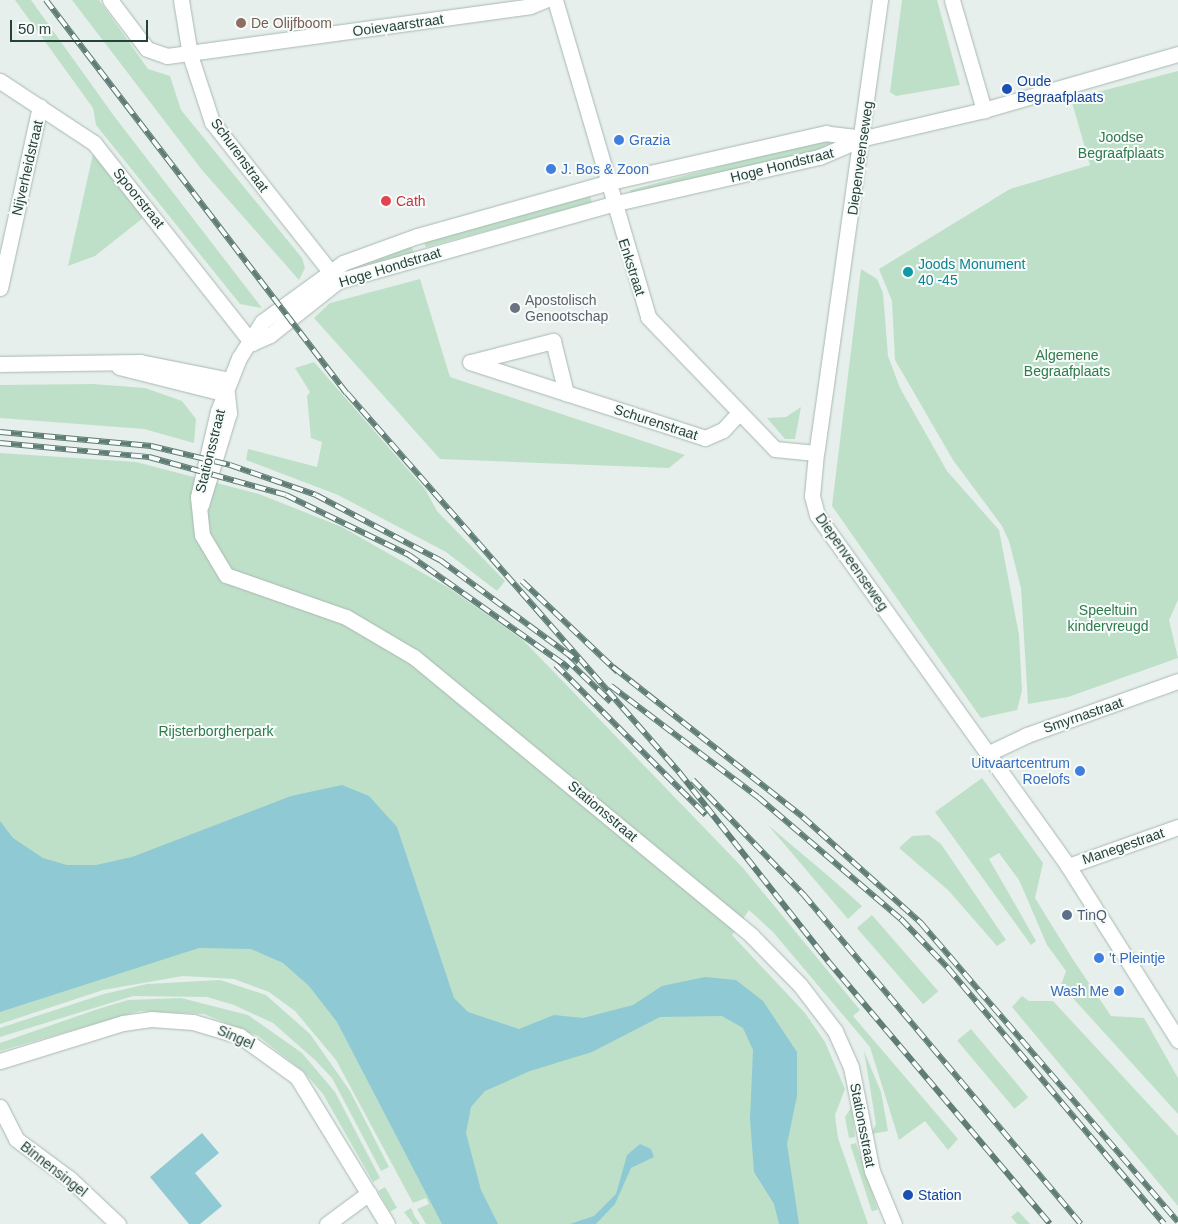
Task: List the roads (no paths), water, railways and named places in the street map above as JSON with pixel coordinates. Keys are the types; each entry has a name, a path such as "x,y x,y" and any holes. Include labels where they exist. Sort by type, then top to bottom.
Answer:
{"street":[{"path":"110,0 152,52 190,55"},
{"name":"Schurenstraat","path":"181,0 190,55 212,122 334,276"},
{"name":"Ooievaarstraat","path":"190,55 530,6 545,0"},
{"name":"Enkstraat","path":"555,0 612,204 648,317 775,449 816,453"},
{"name":"Diepenveenseweg","path":"880,0 864,138 816,453 812,496 817,515 1068,866 1173,1021 1178,1040"},
{"path":"952,0 984,110"},
{"name":"Hoge Hondstraat","path":"334,276 612,204 819,157 864,138 984,110 1178,54"},
{"name":"Spoorstraat","path":"0,80 94,143 120,173 252,343"},
{"name":"Nijverheidstraat","path":"0,288 40,106"},
{"name":"Hoge Hondstraat","path":"252,343 270,335 334,276 417,236 606,183 826,133 864,138"},
{"name":"Schurenstraat","path":"566,393 553,341 470,362 705,438 723,430 739,413"},
{"name":"Stationsstraat","path":"252,343 239,358 229,387 229,413 200,509 206,546 226,575 346,617 414,657 751,935 800,985 835,1031 851,1067 872,1171 894,1224"},
{"path":"0,364 109,365 155,363 229,387"},
{"name":"Smyrnastraat","path":"989,753 1027,734 1178,681"},
{"name":"Manegestraat","path":"1068,866 1178,827"},
{"name":"Singel","path":"0,1061 139,1020 181,1020 225,1030 257,1045 297,1077 387,1224"},
{"name":"Binnensingel","path":"0,1107 16,1139 70,1179 118,1224"},
{"path":"327,1224 369,1193"}],"water":[{"path":"342,785 369,796 397,827 454,998 468,1012 519,1029 554,1015 583,1018 633,1005 662,986 705,977 736,980 763,1001 797,1052 797,1096 787,1144 799,1224 779,1224 774,1204 754,1172 750,1119 753,1050 743,1028 722,1016 660,1017 592,1052 530,1071 485,1091 471,1107 466,1133 481,1190 498,1224 442,1224 337,1022 309,986 283,963 251,949 199,948 0,1012 0,821 13,838 43,858 67,865 96,865 132,857 291,796"},
{"path":"202,1133 219,1153 195,1173 222,1206 200,1224 189,1224 150,1177"},
{"path":"640,1144 651,1149 654,1157 631,1168 615,1204 596,1224 570,1224 594,1216 616,1194 627,1155"}],"railway":[{"path":"46,0 347,393 679,772 828,961 1050,1224"},
{"path":"0,432 151,446 230,465 316,495 440,560 579,662"},
{"path":"0,443 149,457 286,495 409,555 569,668"},
{"path":"522,581 618,672"},
{"path":"566,659 611,702"},
{"path":"556,665 706,815"},
{"path":"613,667 803,817 921,923 1178,1222"},
{"path":"611,686 758,797 901,919 948,968 1164,1224"},
{"path":"693,780 804,895 1081,1224"}],"place":[{"name":"De Olijfboom","path":"241,23"},
{"name":"Oude Begraafplaats","path":"1007,89"},
{"name":"Grazia","path":"619,140"},
{"name":"J. Bos & Zoon","path":"551,169"},
{"name":"Cath","path":"386,201"},
{"name":"Joods Monument 40 -45","path":"908,272"},
{"name":"Apostolisch Genootschap","path":"515,308"},
{"name":"Uitvaartcentrum Roelofs","path":"1080,771"},
{"name":"TinQ","path":"1067,915"},
{"name":"'t Pleintje","path":"1099,958"},
{"name":"Wash Me","path":"1119,991"},
{"name":"Station","path":"908,1195"}],"park label":[{"name":"Joodse Begraafplaats","path":"1121,146"},
{"name":"Algemene Begraafplaats","path":"1067,364"},
{"name":"Speeltuin kindervreugd","path":"1108,618"},
{"name":"Rijsterborgherpark","path":"216,731"}]}
